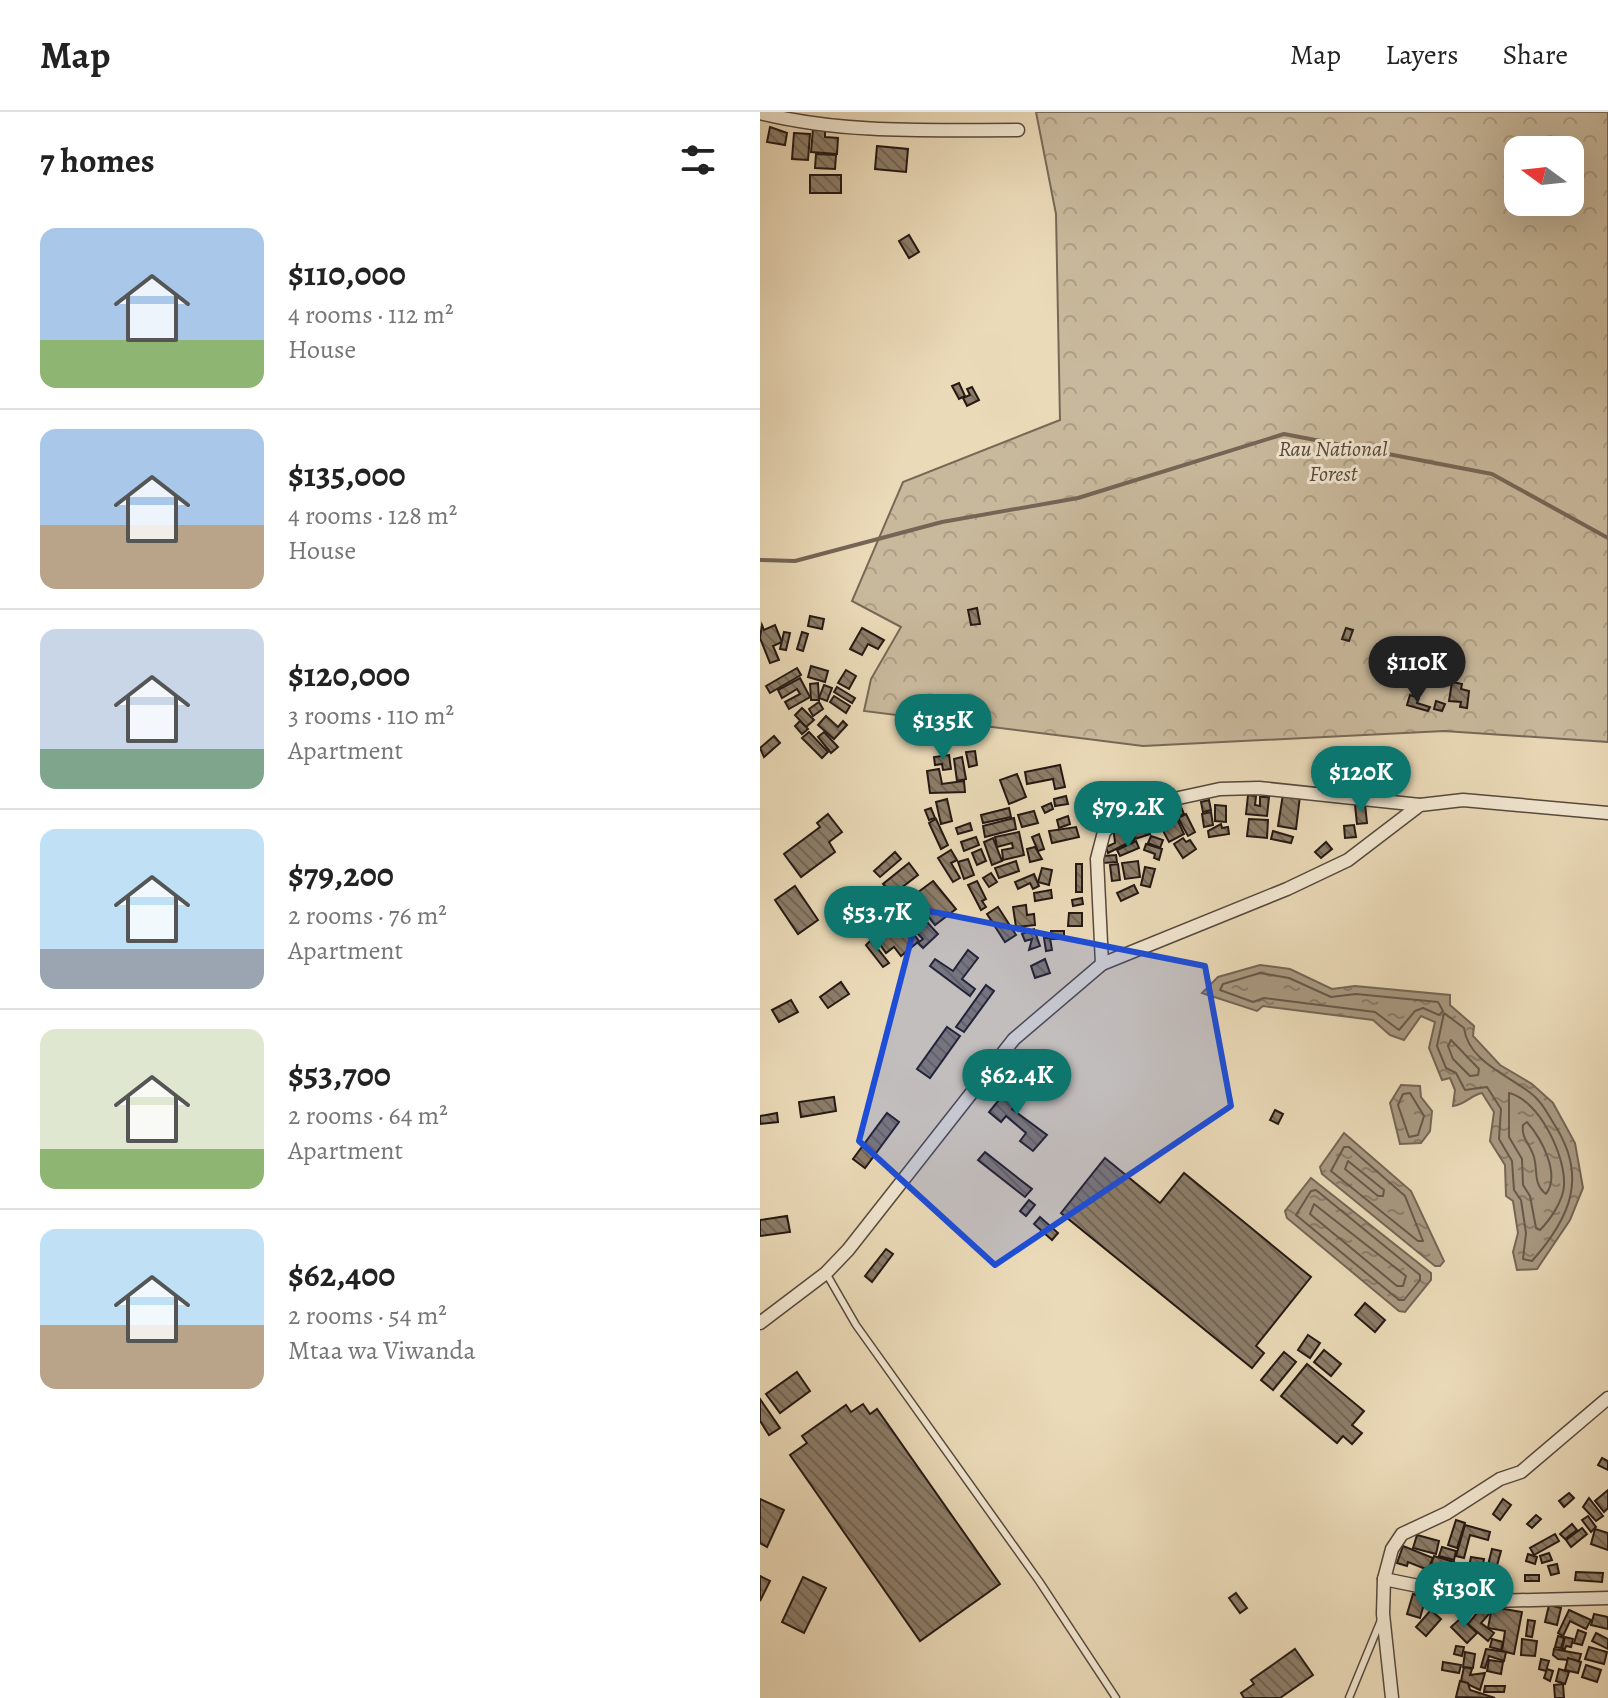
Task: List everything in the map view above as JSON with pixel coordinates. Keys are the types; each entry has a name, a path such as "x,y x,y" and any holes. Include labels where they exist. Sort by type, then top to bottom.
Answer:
{"street":[{"path":"760,113 809,125 857,129 1018,130"},
{"path":"1102,964 1097,859 1104,832 1128,809 1220,789 1259,788 1420,805 1463,800 1608,813"},
{"path":"760,1323 826,1273 1024,1028 1102,964 1287,889 1348,860 1420,805"},
{"path":"1392,1698 1383,1614 1384,1579 1392,1549 1402,1534 1447,1513 1500,1479 1521,1472 1608,1398"},
{"path":"1384,1579 1492,1601 1608,1598"}],"lane":[{"path":"826,1273 856,1325 1039,1581 1116,1698"},
{"path":"1349,1698 1383,1614"}],"highlighted area":[{"path":"919,909 1205,966 1231,1106 995,1265 859,1141"}],"green space":[{"name":"Rau National Forest","path":"1036,112 1608,112 1608,742 1444,731 1143,746 864,711 871,679 901,627 852,601 903,482 1060,420 1056,214"}],"water":[{"path":"1260,965 1290,969 1332,989 1355,986 1450,995 1450,1005 1474,1026 1473,1036 1500,1065 1532,1084 1553,1103 1575,1143 1583,1188 1570,1220 1537,1269 1517,1270 1513,1252 1518,1233 1513,1201 1506,1196 1505,1165 1490,1141 1494,1112 1482,1093 1453,1106 1455,1090 1450,1078 1442,1080 1429,1048 1435,1022 1421,1016 1404,1040 1390,1035 1373,1020 1263,1006 1257,1011 1202,993 1218,977"},
{"path":"1401,1085 1420,1086 1421,1097 1432,1111 1430,1131 1421,1143 1400,1144 1390,1103"},
{"path":"1344,1133 1411,1191 1444,1261 1440,1266 1435,1266 1322,1174 1320,1167"},
{"path":"1311,1178 1431,1273 1431,1280 1405,1312 1399,1311 1287,1218 1285,1211"}],"building":[{"path":"770,127 787,133 785,145 767,142"},
{"path":"813,129 825,130 825,137 838,138 837,154 811,152"},
{"path":"794,133 810,134 808,160 792,159"},
{"path":"877,146 908,149 906,172 875,169"},
{"path":"816,154 836,155 835,169 815,168"},
{"path":"810,175 841,175 841,193 810,193"},
{"path":"909,235 919,252 909,258 899,241"},
{"path":"959,383 965,396 959,399 952,386"},
{"path":"972,387 979,400 967,406 963,398 970,395 967,389"},
{"path":"977,608 980,624 971,625 968,610"},
{"path":"810,616 824,619 822,629 808,626"},
{"path":"762,625 764,630 775,625 782,642 773,646 779,660 770,663 760,638"},
{"path":"862,628 884,640 878,649 868,644 862,655 850,649"},
{"path":"1346,628 1353,630 1349,641 1342,639"},
{"path":"784,632 790,633 786,650 780,649"},
{"path":"802,632 808,634 803,651 797,649"},
{"path":"811,666 828,671 825,682 808,677"},
{"path":"797,668 801,675 770,693 766,686"},
{"path":"846,670 856,676 849,689 838,683"},
{"path":"800,678 810,697 789,709 785,702 800,694 797,689 782,698 778,690"},
{"path":"1452,682 1462,684 1461,689 1469,691 1467,708 1460,707 1461,702 1449,701"},
{"path":"818,683 819,700 811,700 810,684"},
{"path":"824,685 832,688 827,701 819,698"},
{"path":"837,687 855,698 852,703 834,692"},
{"path":"1410,695 1419,698 1417,703 1430,707 1428,711 1407,705"},
{"path":"834,696 850,706 846,713 830,702"},
{"path":"1436,701 1445,704 1442,711 1434,709"},
{"path":"819,702 823,709 813,716 809,709"},
{"path":"802,708 814,720 806,727 795,715"},
{"path":"826,716 838,727 843,721 847,725 834,739 818,725"},
{"path":"800,721 808,729 802,734 795,726"},
{"path":"809,732 828,752 822,758 802,738"},
{"path":"824,732 838,747 831,753 818,737"},
{"path":"774,736 780,743 764,757 760,748"},
{"path":"975,751 977,765 969,767 966,752"},
{"path":"949,755 951,769 943,770 942,764 935,765 934,757"},
{"path":"962,757 966,779 957,781 954,759"},
{"path":"1060,765 1065,787 1055,789 1053,779 1027,784 1025,772"},
{"path":"939,769 942,784 964,781 965,792 930,793 927,771"},
{"path":"1017,774 1026,797 1009,804 1000,780"},
{"path":"1283,794 1300,796 1296,829 1278,826"},
{"path":"1248,795 1256,796 1255,805 1260,806 1260,797 1269,797 1267,816 1246,814"},
{"path":"1066,796 1068,804 1055,806 1054,799"},
{"path":"947,799 952,821 941,824 936,802"},
{"path":"1209,800 1211,810 1203,812 1201,802"},
{"path":"1051,803 1053,809 1045,813 1042,807"},
{"path":"1365,804 1367,823 1357,824 1355,805"},
{"path":"1215,805 1226,806 1226,822 1215,821"},
{"path":"1181,807 1184,814 1166,822 1163,815"},
{"path":"931,808 935,818 929,820 925,810"},
{"path":"1009,808 1011,817 983,823 981,815"},
{"path":"1034,811 1038,823 1022,827 1018,815"},
{"path":"1211,812 1213,825 1204,827 1202,814"},
{"path":"828,814 842,832 829,842 835,852 801,877 784,854 820,827 817,823"},
{"path":"1186,814 1195,832 1188,836 1178,818"},
{"path":"1068,816 1070,824 1059,828 1057,820"},
{"path":"1014,818 1016,829 985,837 983,826"},
{"path":"936,819 948,845 941,849 929,823"},
{"path":"1177,819 1184,834 1169,842 1161,827"},
{"path":"1249,819 1268,820 1267,838 1247,836"},
{"path":"1124,820 1134,840 1108,853 1106,847 1115,843 1113,825"},
{"path":"970,823 972,830 958,834 956,828"},
{"path":"1221,824 1222,828 1228,827 1229,834 1209,837 1208,831"},
{"path":"1354,825 1356,837 1345,838 1344,826"},
{"path":"1076,827 1079,837 1052,843 1049,831"},
{"path":"1148,828 1150,834 1135,839 1133,832"},
{"path":"1273,831 1293,837 1291,843 1271,839"},
{"path":"1019,832 1024,855 1003,860 1002,850 1013,848 1012,843 997,847 995,837"},
{"path":"1039,834 1044,849 1038,851 1032,837"},
{"path":"1151,836 1163,840 1160,848 1148,843"},
{"path":"976,837 979,845 964,851 961,842"},
{"path":"993,838 1002,861 992,865 984,842"},
{"path":"1183,838 1186,842 1190,840 1196,849 1183,858 1174,844"},
{"path":"1136,841 1139,848 1120,856 1117,850"},
{"path":"1326,842 1332,849 1321,858 1315,852"},
{"path":"1146,844 1162,849 1159,860 1154,858 1155,854 1144,850"},
{"path":"1035,847 1042,859 1030,862 1027,849"},
{"path":"981,849 986,861 977,865 972,853"},
{"path":"951,850 957,860 951,863 960,878 953,882 938,858"},
{"path":"895,852 901,859 880,877 874,871"},
{"path":"1116,855 1117,862 1103,863 1103,856"},
{"path":"968,859 974,875 964,879 958,862"},
{"path":"1016,861 1019,871 999,878 995,868"},
{"path":"1138,861 1140,877 1125,879 1122,863"},
{"path":"909,863 918,875 892,895 883,884"},
{"path":"1076,864 1082,864 1082,892 1076,892"},
{"path":"1118,864 1120,880 1112,881 1110,865"},
{"path":"1145,867 1155,869 1150,887 1141,885"},
{"path":"1042,868 1052,870 1049,885 1038,882"},
{"path":"991,873 997,882 989,887 983,878"},
{"path":"1034,874 1039,886 1033,889 1030,883 1018,889 1015,882"},
{"path":"933,881 956,909 935,925 913,896"},
{"path":"977,881 986,899 982,901 986,907 981,910 968,885"},
{"path":"1134,885 1138,893 1121,901 1117,893"},
{"path":"795,886 818,920 798,934 775,900"},
{"path":"1051,890 1052,898 1035,901 1034,893"},
{"path":"853,894 864,913 856,918 841,902"},
{"path":"903,895 917,910 909,917 899,906 896,909 892,905"},
{"path":"1082,898 1083,904 1073,906 1072,900"},
{"path":"1026,905 1027,915 1034,914 1035,925 1016,927 1013,907"},
{"path":"998,907 1016,935 1005,942 987,914"},
{"path":"897,912 919,941 901,956 894,947 886,953 879,943 885,938 877,927"},
{"path":"1069,913 1082,913 1082,926 1068,926"},
{"path":"924,919 938,934 923,948 918,943 923,939 913,929"},
{"path":"1034,929 1040,946 1029,950 1032,939 1025,941 1022,934"},
{"path":"1051,931 1064,931 1064,939 1051,939"},
{"path":"1044,938 1050,938 1052,950 1046,951"},
{"path":"871,940 889,963 883,967 866,945"},
{"path":"968,950 978,958 962,979 975,989 970,996 930,966 935,959 953,971"},
{"path":"1045,959 1050,973 1035,978 1031,966"},
{"path":"841,982 849,994 828,1008 820,997"},
{"path":"986,985 994,991 964,1032 956,1027"},
{"path":"791,1000 798,1012 779,1022 772,1010"},
{"path":"947,1027 960,1036 930,1078 917,1069"},
{"path":"1012,1084 1024,1094 1012,1109 1047,1135 1033,1151 1020,1141 1026,1133 1006,1116 1001,1122 989,1112"},
{"path":"834,1097 836,1111 801,1117 799,1102"},
{"path":"1275,1110 1283,1114 1278,1124 1270,1120"},
{"path":"777,1113 778,1122 760,1124 760,1116"},
{"path":"887,1113 899,1122 865,1168 853,1159"},
{"path":"985,1152 1032,1189 1025,1197 978,1160"},
{"path":"1105,1158 1160,1203 1184,1173 1311,1277 1256,1346 1264,1353 1252,1368 1061,1213"},
{"path":"1029,1200 1035,1205 1026,1216 1020,1211"},
{"path":"787,1216 790,1232 760,1236 760,1220"},
{"path":"1040,1217 1058,1233 1052,1240 1034,1224"},
{"path":"886,1249 893,1254 872,1282 865,1276"},
{"path":"1365,1303 1385,1320 1375,1332 1355,1315"},
{"path":"1308,1335 1320,1343 1310,1358 1298,1350"},
{"path":"1324,1350 1341,1364 1331,1376 1314,1362"},
{"path":"1284,1352 1296,1362 1273,1390 1261,1380"},
{"path":"1307,1364 1364,1411 1352,1425 1362,1433 1352,1444 1343,1436 1337,1443 1281,1396"},
{"path":"797,1372 810,1391 780,1413 766,1394"},
{"path":"760,1399 780,1428 769,1435 760,1421"},
{"path":"863,1404 870,1414 877,1409 1000,1584 920,1641 790,1455 807,1443 802,1436 846,1405 851,1412"},
{"path":"1602,1458 1608,1461 1608,1470 1598,1465"},
{"path":"1608,1490 1608,1508 1604,1512 1595,1501"},
{"path":"1569,1493 1574,1498 1564,1507 1559,1501"},
{"path":"1589,1498 1603,1516 1596,1521 1583,1507"},
{"path":"760,1499 784,1510 767,1547 760,1543"},
{"path":"1503,1499 1511,1505 1500,1520 1493,1514"},
{"path":"1536,1515 1541,1519 1532,1528 1527,1524"},
{"path":"1588,1516 1596,1527 1591,1532 1582,1520"},
{"path":"1456,1520 1465,1523 1457,1548 1448,1545"},
{"path":"1572,1524 1577,1530 1565,1539 1560,1534"},
{"path":"1465,1525 1490,1532 1488,1540 1470,1535 1464,1558 1456,1556"},
{"path":"1582,1528 1587,1534 1571,1547 1566,1540"},
{"path":"1595,1529 1608,1533 1608,1550 1591,1544"},
{"path":"1555,1534 1559,1541 1534,1555 1530,1548"},
{"path":"1417,1535 1439,1541 1436,1554 1413,1548"},
{"path":"1403,1546 1433,1558 1428,1570 1408,1562 1407,1566 1397,1563"},
{"path":"1442,1547 1456,1551 1454,1560 1439,1556"},
{"path":"1492,1549 1501,1551 1494,1576 1486,1573"},
{"path":"1549,1553 1552,1560 1542,1563 1540,1556"},
{"path":"1528,1554 1537,1557 1535,1564 1526,1561"},
{"path":"1434,1556 1454,1562 1451,1571 1431,1565"},
{"path":"1471,1557 1484,1559 1481,1574 1468,1571"},
{"path":"1557,1564 1559,1573 1551,1575 1548,1566"},
{"path":"1576,1572 1603,1573 1602,1582 1575,1580"},
{"path":"1525,1575 1539,1575 1539,1581 1525,1581"},
{"path":"760,1576 770,1581 760,1601"},
{"path":"803,1577 826,1588 804,1633 782,1622"},
{"path":"1432,1591 1459,1598 1455,1612 1428,1605"},
{"path":"1236,1593 1247,1608 1240,1613 1229,1598"},
{"path":"1413,1594 1426,1597 1420,1618 1407,1614"},
{"path":"1549,1605 1561,1608 1557,1625 1545,1622"},
{"path":"1492,1607 1522,1612 1514,1654 1502,1651 1505,1631 1488,1628"},
{"path":"1481,1608 1489,1614 1481,1623 1494,1633 1488,1641 1468,1624"},
{"path":"1431,1610 1441,1619 1426,1636 1416,1627"},
{"path":"1569,1610 1591,1620 1586,1629 1570,1621 1563,1636 1558,1633"},
{"path":"1594,1614 1608,1617 1608,1629 1591,1625"},
{"path":"1461,1618 1477,1633 1467,1643 1451,1627"},
{"path":"1528,1620 1535,1621 1532,1637 1526,1636"},
{"path":"1578,1630 1586,1633 1582,1645 1574,1643"},
{"path":"1596,1633 1608,1639 1608,1649 1592,1641"},
{"path":"1558,1636 1564,1638 1561,1648 1555,1647"},
{"path":"1565,1637 1573,1639 1571,1647 1562,1649"},
{"path":"1492,1639 1503,1642 1501,1650 1490,1647"},
{"path":"1522,1639 1537,1641 1535,1656 1521,1655"},
{"path":"1456,1646 1464,1647 1462,1656 1454,1654"},
{"path":"1589,1647 1607,1652 1604,1664 1585,1659"},
{"path":"1295,1649 1313,1675 1280,1698 1244,1698 1241,1693 1254,1684 1251,1680"},
{"path":"1486,1649 1506,1652 1504,1661 1489,1656 1485,1668 1481,1667"},
{"path":"1554,1649 1581,1654 1579,1661 1558,1659 1553,1655"},
{"path":"1465,1652 1475,1654 1473,1668 1463,1667"},
{"path":"1568,1658 1581,1662 1578,1673 1565,1670"},
{"path":"1541,1659 1549,1661 1546,1671 1539,1669"},
{"path":"1489,1660 1503,1662 1501,1674 1487,1671"},
{"path":"1443,1662 1461,1665 1459,1673 1442,1670"},
{"path":"1586,1665 1601,1670 1597,1682 1582,1677"},
{"path":"1464,1667 1472,1669 1470,1675 1485,1673 1480,1690 1461,1681"},
{"path":"1547,1669 1553,1671 1550,1681 1544,1678"},
{"path":"1559,1669 1569,1672 1565,1684 1556,1681"},
{"path":"1460,1681 1468,1683 1470,1690 1495,1698 1456,1697"},
{"path":"1563,1684 1564,1698 1555,1698 1554,1685"},
{"path":"1485,1686 1505,1686 1504,1692 1484,1692"}],"waterway":[{"path":"760,560 795,561 942,522 1078,498 1284,434 1492,474 1608,538"}]}
